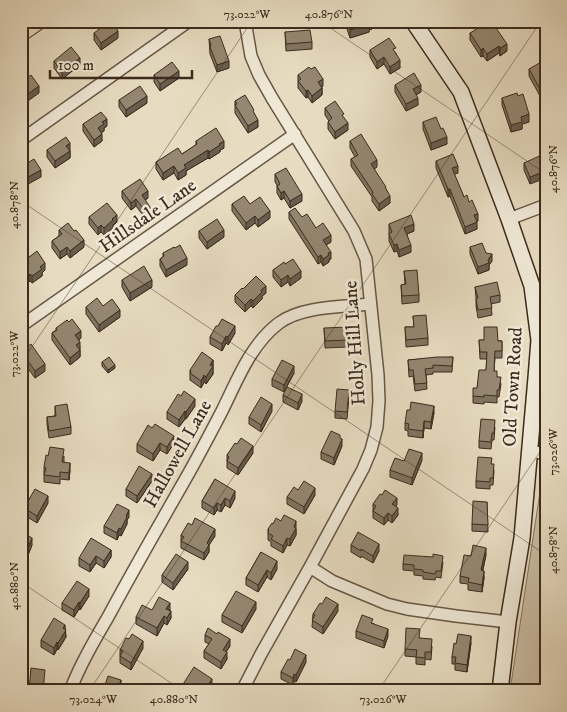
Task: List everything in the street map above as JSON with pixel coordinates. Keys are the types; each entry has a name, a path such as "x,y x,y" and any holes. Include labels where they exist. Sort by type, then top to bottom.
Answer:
{"highway":[{"path":"21,32 37,21"}],"main road":[{"name":"Old Town Road","path":"413,21 460,92 509,219 532,286 539,340 522,538 508,622 500,691"}],"street":[{"path":"21,140 189,21"},
{"name":"Holly Hill Lane","path":"242,691 363,469 371,450 377,427 379,401 366,259 354,231 259,75 251,56 245,21"},
{"name":"Hillsdale Lane","path":"21,326 295,134"},
{"path":"509,219 546,204"},
{"name":"Hallowell Lane","path":"70,691 88,652 221,413 246,362 261,340 279,323 299,313 370,304"},
{"path":"530,452 546,453"},
{"path":"310,567 332,580 386,604 508,622"}],"shaded area":[{"path":"540,492 546,503 546,691 510,691"}],"building":[{"path":"110,21 118,31 101,43 94,33"},
{"path":"347,21 372,22 368,23 369,25 350,30"},
{"path":"485,24 488,28 494,25 507,44 500,48 499,46 487,54 483,48 481,50 470,33"},
{"path":"310,30 312,42 286,44 285,32"},
{"path":"220,36 229,61 217,65 209,39"},
{"path":"546,36 546,45 542,43"},
{"path":"389,38 396,48 393,49 400,60 390,67 384,57 377,62 370,50"},
{"path":"71,47 80,58 62,72 54,61"},
{"path":"543,61 546,67 546,89 544,86 540,89 529,69"},
{"path":"172,62 179,71 160,84 154,75"},
{"path":"309,67 311,69 315,67 323,79 318,82 322,88 312,96 298,81 301,79 298,75"},
{"path":"414,73 421,85 413,89 418,98 406,104 395,85"},
{"path":"31,75 39,86 21,99 21,83"},
{"path":"140,86 147,96 126,110 119,100"},
{"path":"517,93 518,96 523,94 529,114 521,117 522,122 511,125 502,98"},
{"path":"245,95 258,120 248,126 235,105 237,104 235,101"},
{"path":"335,101 348,123 335,132 328,122 332,118 325,108"},
{"path":"101,112 107,119 98,128 102,134 94,140 83,124"},
{"path":"436,117 447,137 431,143 423,122"},
{"path":"216,128 224,141 220,145 184,165 186,168 178,173 174,166 163,173 156,162 178,148 182,154 197,144 196,141"},
{"path":"361,134 377,160 371,164 390,196 379,204 351,159 358,155 350,141"},
{"path":"66,137 70,143 66,146 70,151 55,161 47,150"},
{"path":"453,154 458,166 452,168 464,197 467,195 469,202 472,200 478,214 474,215 477,222 465,227 450,189 448,189 436,161"},
{"path":"544,154 546,157 546,171 530,177 524,163"},
{"path":"34,159 41,170 21,181 21,167"},
{"path":"286,168 302,194 290,201 284,191 281,193 277,186 280,184 275,174"},
{"path":"140,179 148,191 142,195 150,207 145,211 136,199 131,203 122,191"},
{"path":"244,196 250,204 260,197 270,211 258,220 255,216 246,223 232,204"},
{"path":"107,203 117,215 104,228 101,225 98,228 89,217"},
{"path":"295,208 302,217 307,214 316,228 323,223 331,235 323,240 331,252 323,259 321,255 318,257 289,212"},
{"path":"411,215 414,224 404,228 411,245 399,250 397,244 394,245 389,234 392,232 389,224"},
{"path":"217,219 224,230 207,242 199,231"},
{"path":"68,223 84,240 70,251 67,247 60,252 52,241 62,234 59,230"},
{"path":"482,243 486,253 492,254 488,260 489,263 478,267 470,247"},
{"path":"180,245 187,258 166,270 160,259 164,256 163,253"},
{"path":"37,251 45,263 40,267 42,269 32,276 30,274 26,278 21,272 21,263"},
{"path":"293,259 301,271 290,279 288,275 281,280 273,270 284,262 285,264"},
{"path":"144,266 152,280 130,293 122,280"},
{"path":"417,270 419,295 402,296 401,285 406,284 404,271"},
{"path":"256,276 266,286 253,301 251,299 245,305 235,295"},
{"path":"497,282 500,295 490,297 492,308 478,310 476,299 478,298 475,287"},
{"path":"97,298 103,306 112,299 120,310 99,325 86,307"},
{"path":"426,315 428,338 406,340 405,327 414,327 413,316"},
{"path":"72,319 81,331 75,335 80,342 76,345 80,350 70,358 52,333 67,320 69,322"},
{"path":"222,319 235,326 222,344 210,337"},
{"path":"348,327 348,340 325,341 324,328"},
{"path":"484,327 497,327 498,341 502,341 502,351 495,351 494,371 497,371 497,377 501,377 497,396 473,396 473,388 477,388 479,370 486,370 487,352 480,352 479,340 484,340"},
{"path":"31,344 45,364 35,371 21,351"},
{"path":"202,352 213,360 210,365 213,366 201,381 190,373 190,370"},
{"path":"109,357 115,365 108,370 102,362"},
{"path":"453,357 452,366 433,365 433,368 425,369 427,383 415,384 413,370 409,370 408,360"},
{"path":"282,360 294,366 284,385 272,379"},
{"path":"287,387 302,394 298,403 283,395"},
{"path":"337,389 349,390 347,412 335,411"},
{"path":"184,391 195,399 179,420 167,412 178,394 181,396"},
{"path":"261,397 272,404 261,425 249,417"},
{"path":"411,402 434,406 431,422 424,421 423,431 408,429 409,424 405,423 407,410 410,410"},
{"path":"67,404 71,427 49,431 47,417 56,416 55,406"},
{"path":"481,419 495,420 491,442 479,441"},
{"path":"155,424 174,436 167,447 160,443 153,454 137,444 148,425 152,428"},
{"path":"331,431 340,435 342,439 334,458 321,452"},
{"path":"241,438 253,446 238,468 227,461 229,457 227,455"},
{"path":"50,447 64,449 62,462 70,463 69,473 60,472 60,477 44,475 46,455 48,456"},
{"path":"409,449 422,453 412,478 390,470 395,458 404,461"},
{"path":"478,457 492,458 491,464 494,464 493,478 490,478 490,482 476,481"},
{"path":"139,466 152,474 137,496 126,489"},
{"path":"215,479 235,491 230,501 225,498 221,505 217,503 214,508 202,501"},
{"path":"304,481 315,488 304,507 287,497 294,487 298,490"},
{"path":"35,489 48,496 37,516 24,508"},
{"path":"385,490 397,498 392,504 398,508 392,516 388,513 384,518 373,511 376,506 373,504"},
{"path":"473,501 487,502 488,525 472,524"},
{"path":"117,504 129,510 121,529 119,528 117,533 104,526"},
{"path":"284,515 296,521 294,527 296,528 290,539 287,538 283,546 271,539 273,536 268,533 268,529 276,518 281,521"},
{"path":"195,518 215,529 204,553 181,541 184,537 181,535 188,523 192,525"},
{"path":"21,532 32,538 26,553 21,551"},
{"path":"358,532 379,544 373,556 351,545"},
{"path":"91,538 111,550 104,561 96,556 90,565 79,558"},
{"path":"473,545 486,548 481,570 484,571 482,585 468,582 469,578 460,576 464,555 471,556"},
{"path":"261,552 277,561 271,573 267,570 258,585 246,578"},
{"path":"176,554 188,562 173,583 162,575"},
{"path":"433,554 443,556 441,571 436,571 435,574 414,569 414,565 403,564 404,555 433,557"},
{"path":"77,581 89,589 74,610 62,603"},
{"path":"236,591 256,602 242,626 222,615"},
{"path":"159,597 170,603 166,609 171,611 167,618 164,616 157,628 136,617 142,605 152,610"},
{"path":"326,597 338,604 323,627 312,620 315,615 313,614"},
{"path":"362,615 373,619 371,623 388,629 384,641 356,631"},
{"path":"54,618 65,625 63,628 66,630 54,648 41,640"},
{"path":"208,628 230,639 223,650 227,652 221,662 204,651 212,639 205,635"},
{"path":"406,628 420,629 419,638 432,639 431,652 425,652 425,658 416,657 417,650 405,649"},
{"path":"132,634 143,641 131,663 120,656 123,651 120,650 126,638 129,639"},
{"path":"458,634 471,636 467,665 455,663 456,657 452,657 454,643 456,644"},
{"path":"295,649 306,655 293,678 281,672"},
{"path":"194,667 212,679 204,691 184,691 180,689"},
{"path":"31,668 45,670 43,691 29,691"},
{"path":"108,676 121,680 117,691 103,691"},
{"path":"450,684 468,685 467,691 449,691"}]}
